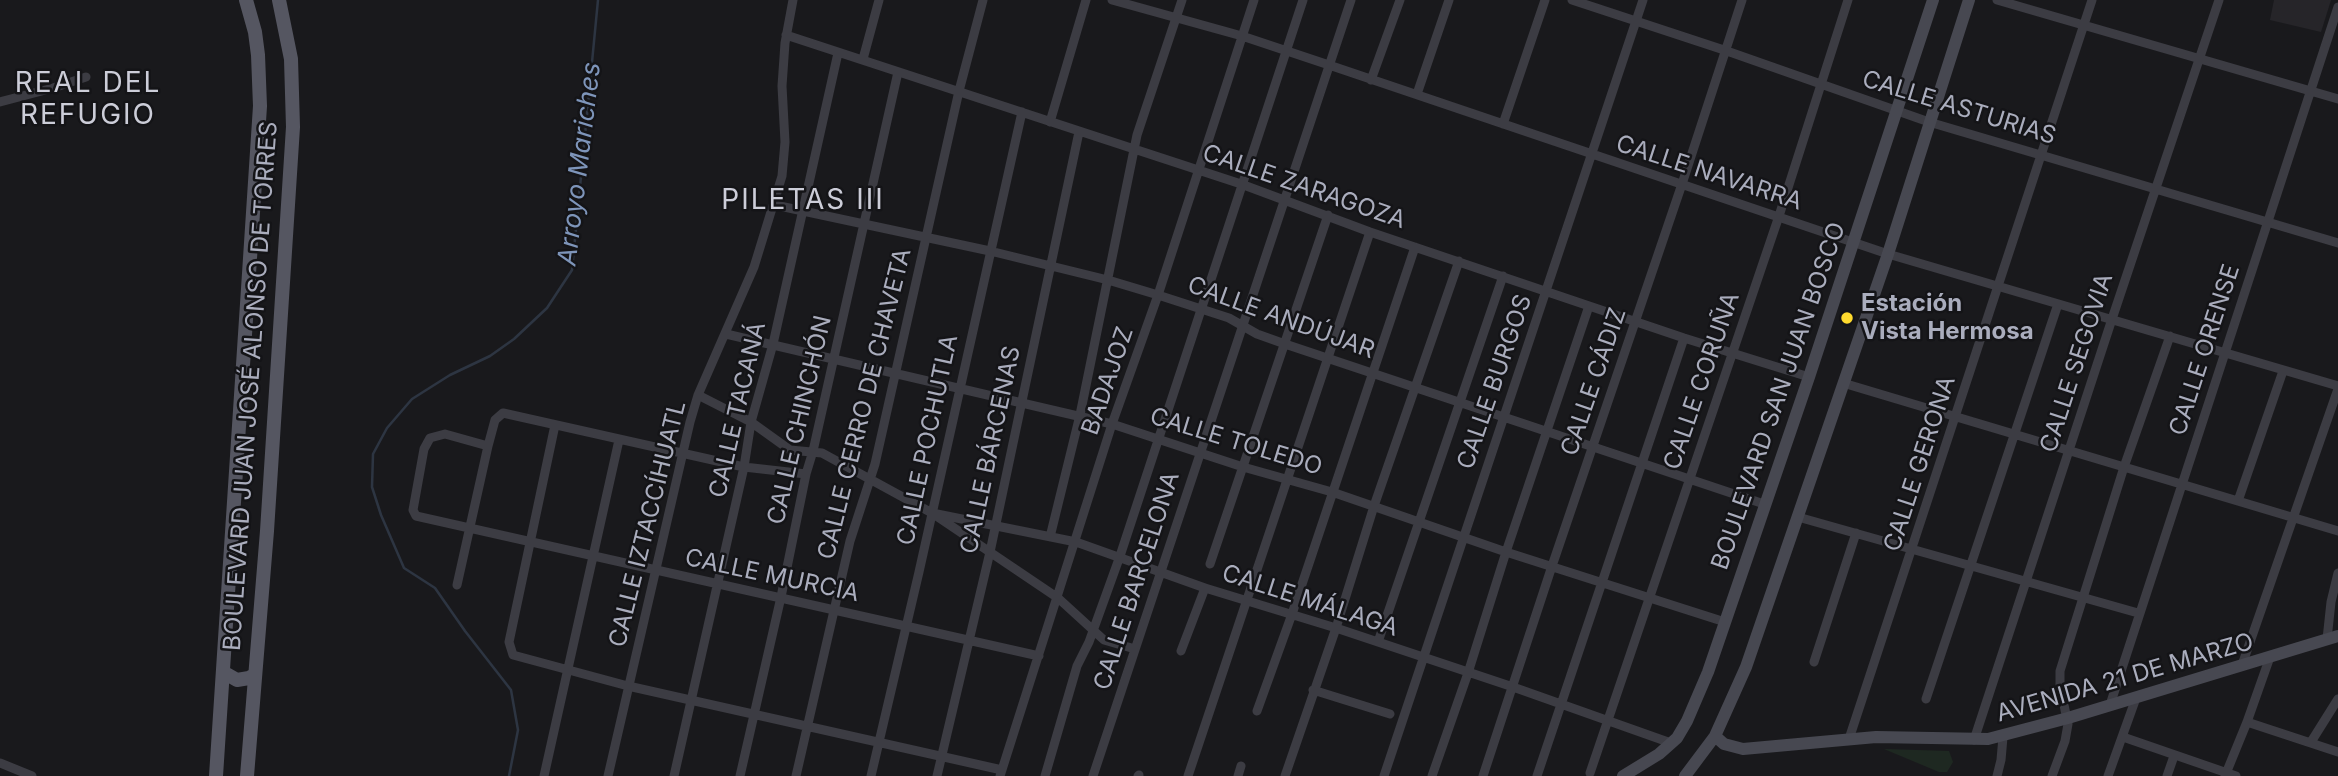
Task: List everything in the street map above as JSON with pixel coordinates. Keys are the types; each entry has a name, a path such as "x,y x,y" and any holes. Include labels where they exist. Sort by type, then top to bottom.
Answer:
{"main road":[{"name":"BOULEVARD JUAN JOSÉ ALONSO DE TORRES","path":"216,776 260,106 255,32 246,0"},
{"name":"BOULEVARD JUAN JOSÉ ALONSO DE TORRES","path":"247,776 267,531 293,127 291,59 279,0"},
{"path":"223,672 237,680 254,675"}],"street":[{"path":"786,0 786,34"},
{"name":"CALLE IZTACCÍHUATL","path":"608,776 681,454 698,395 754,267 775,205 784,162 782,86 786,34 793,0"},
{"path":"863,59 879,0"},
{"name":"CALLE CERRO DE CHAVETA","path":"796,776 850,541 871,478 958,91 983,0"},
{"path":"1050,122 1086,0"},
{"name":"CALLE NAVARRA","path":"1112,0 1329,65 1888,254 2112,318 2338,387"},
{"path":"1050,537 1080,415 1134,150 1182,0"},
{"name":"BADAJOZ","path":"1001,773 1112,424 1158,295 1254,0"},
{"path":"1045,776 1077,666 1120,556 1303,0"},
{"name":"CALLE BARCELONA","path":"1093,776 1351,0"},
{"path":"1371,80 1400,0"},
{"path":"1417,94 1449,0"},
{"path":"1503,124 1545,0"},
{"name":"CALLE ASTURIAS","path":"1572,0 1724,50 1896,112 2338,243"},
{"name":"CALLE BURGOS","path":"1384,776 1643,0"},
{"name":"CALLE CÁDIZ","path":"1483,776 1742,0"},
{"name":"CALLE CORUÑA","path":"1590,773 1779,216 1848,0"},
{"name":"BOULEVARD SAN JUAN BOSCO","path":"1623,776 1659,754 1671,743 1687,721 1708,672 1810,377 1933,0"},
{"path":"1685,776 1715,736 1746,667 1888,254 1969,0"},
{"path":"1997,0 2338,99"},
{"name":"CALLE GERONA","path":"1849,740 2092,0"},
{"name":"CALLE SEGOVIA","path":"1974,740 2219,0"},
{"name":"CALLE ORENSE","path":"2110,705 2338,7"},
{"name":"CALLE ZARAGOZA","path":"786,34 1241,184 1370,232 1684,338 1810,377"},
{"name":"CALLE TACANÁ","path":"674,776 744,467 751,422 773,344 838,53"},
{"name":"CALLE CHINCHÓN","path":"740,776 898,72"},
{"path":"0,102 86,77"},
{"name":"CALLE POCHUTLA","path":"871,776 1021,112"},
{"name":"CALLE BÁRCENAS","path":"937,776 995,525 1079,132"},
{"name":"CALLE ANDÚJAR","path":"775,205 1050,265 1158,295 1201,308 1285,344 1764,504"},
{"path":"1210,564 1328,215"},
{"path":"1188,776 1370,232"},
{"path":"1256,711 1292,614 1415,247"},
{"path":"1284,776 1459,261"},
{"path":"1378,642 1503,276"},
{"path":"1926,699 2058,304"},
{"path":"1432,776 1589,306"},
{"name":"CALLE TOLEDO","path":"726,334 1112,424 1243,467 1332,492 1506,552 1725,622"},
{"path":"2052,776 2067,733 2068,718 2060,686 2060,671 2124,467 2170,336"},
{"path":"1537,776 1684,338"},
{"path":"2238,501 2283,371"},
{"path":"1843,383 2338,531"},
{"path":"2242,665 2338,387"},
{"path":"698,395 751,422 790,450 822,453 932,513 1058,598 1104,640 1135,649"},
{"path":"457,585 488,446 495,420 503,413 744,467 806,474"},
{"path":"555,425 509,642 513,655 628,686 942,757 1001,773"},
{"name":"CALLE MURCIA","path":"488,446 445,434 436,435 426,444 414,510 416,516 468,530 1039,656"},
{"path":"544,776 619,440"},
{"name":"CALLE MÁLAGA","path":"932,513 1076,542 1205,588 1513,687 1671,743"},
{"path":"1798,517 2138,613"},
{"path":"1814,662 1856,533"},
{"path":"2332,637 2331,602 2338,573"},
{"path":"1181,651 1205,588"},
{"name":"AVENIDA 21 DE MARZO","path":"1715,736 1724,744 1743,749 1899,737 1974,740 2003,737 2332,637"},
{"path":"2123,737 2229,775 2270,656"},
{"path":"1313,690 1390,714"},
{"path":"2108,776 2136,698"},
{"path":"2311,743 2338,699"},
{"path":"2247,722 2338,752"},
{"path":"1997,776 2003,737"},
{"path":"1702,754 1743,749"},
{"path":"2167,776 2174,756"},
{"path":"0,764 32,776"},
{"path":"1238,776 1241,766"}],"shaded area":[{"path":"2274,0 2331,0 2321,32 2270,20"},
{"path":"1884,749 1949,751 1953,762 1947,772 1939,772"}],"waterway":[{"name":"Arroyo Mariches","path":"509,776 518,730 511,690 435,588 404,568 372,487 373,454 387,428 412,399 450,375 490,356 514,339 547,308 572,270 598,0"}],"place":[{"name":"Estación Vista Hermosa","path":"1847,318"}],"district":[{"name":"REAL DEL REFUGIO","path":"88,100"},
{"name":"PILETAS III","path":"803,201"}]}
